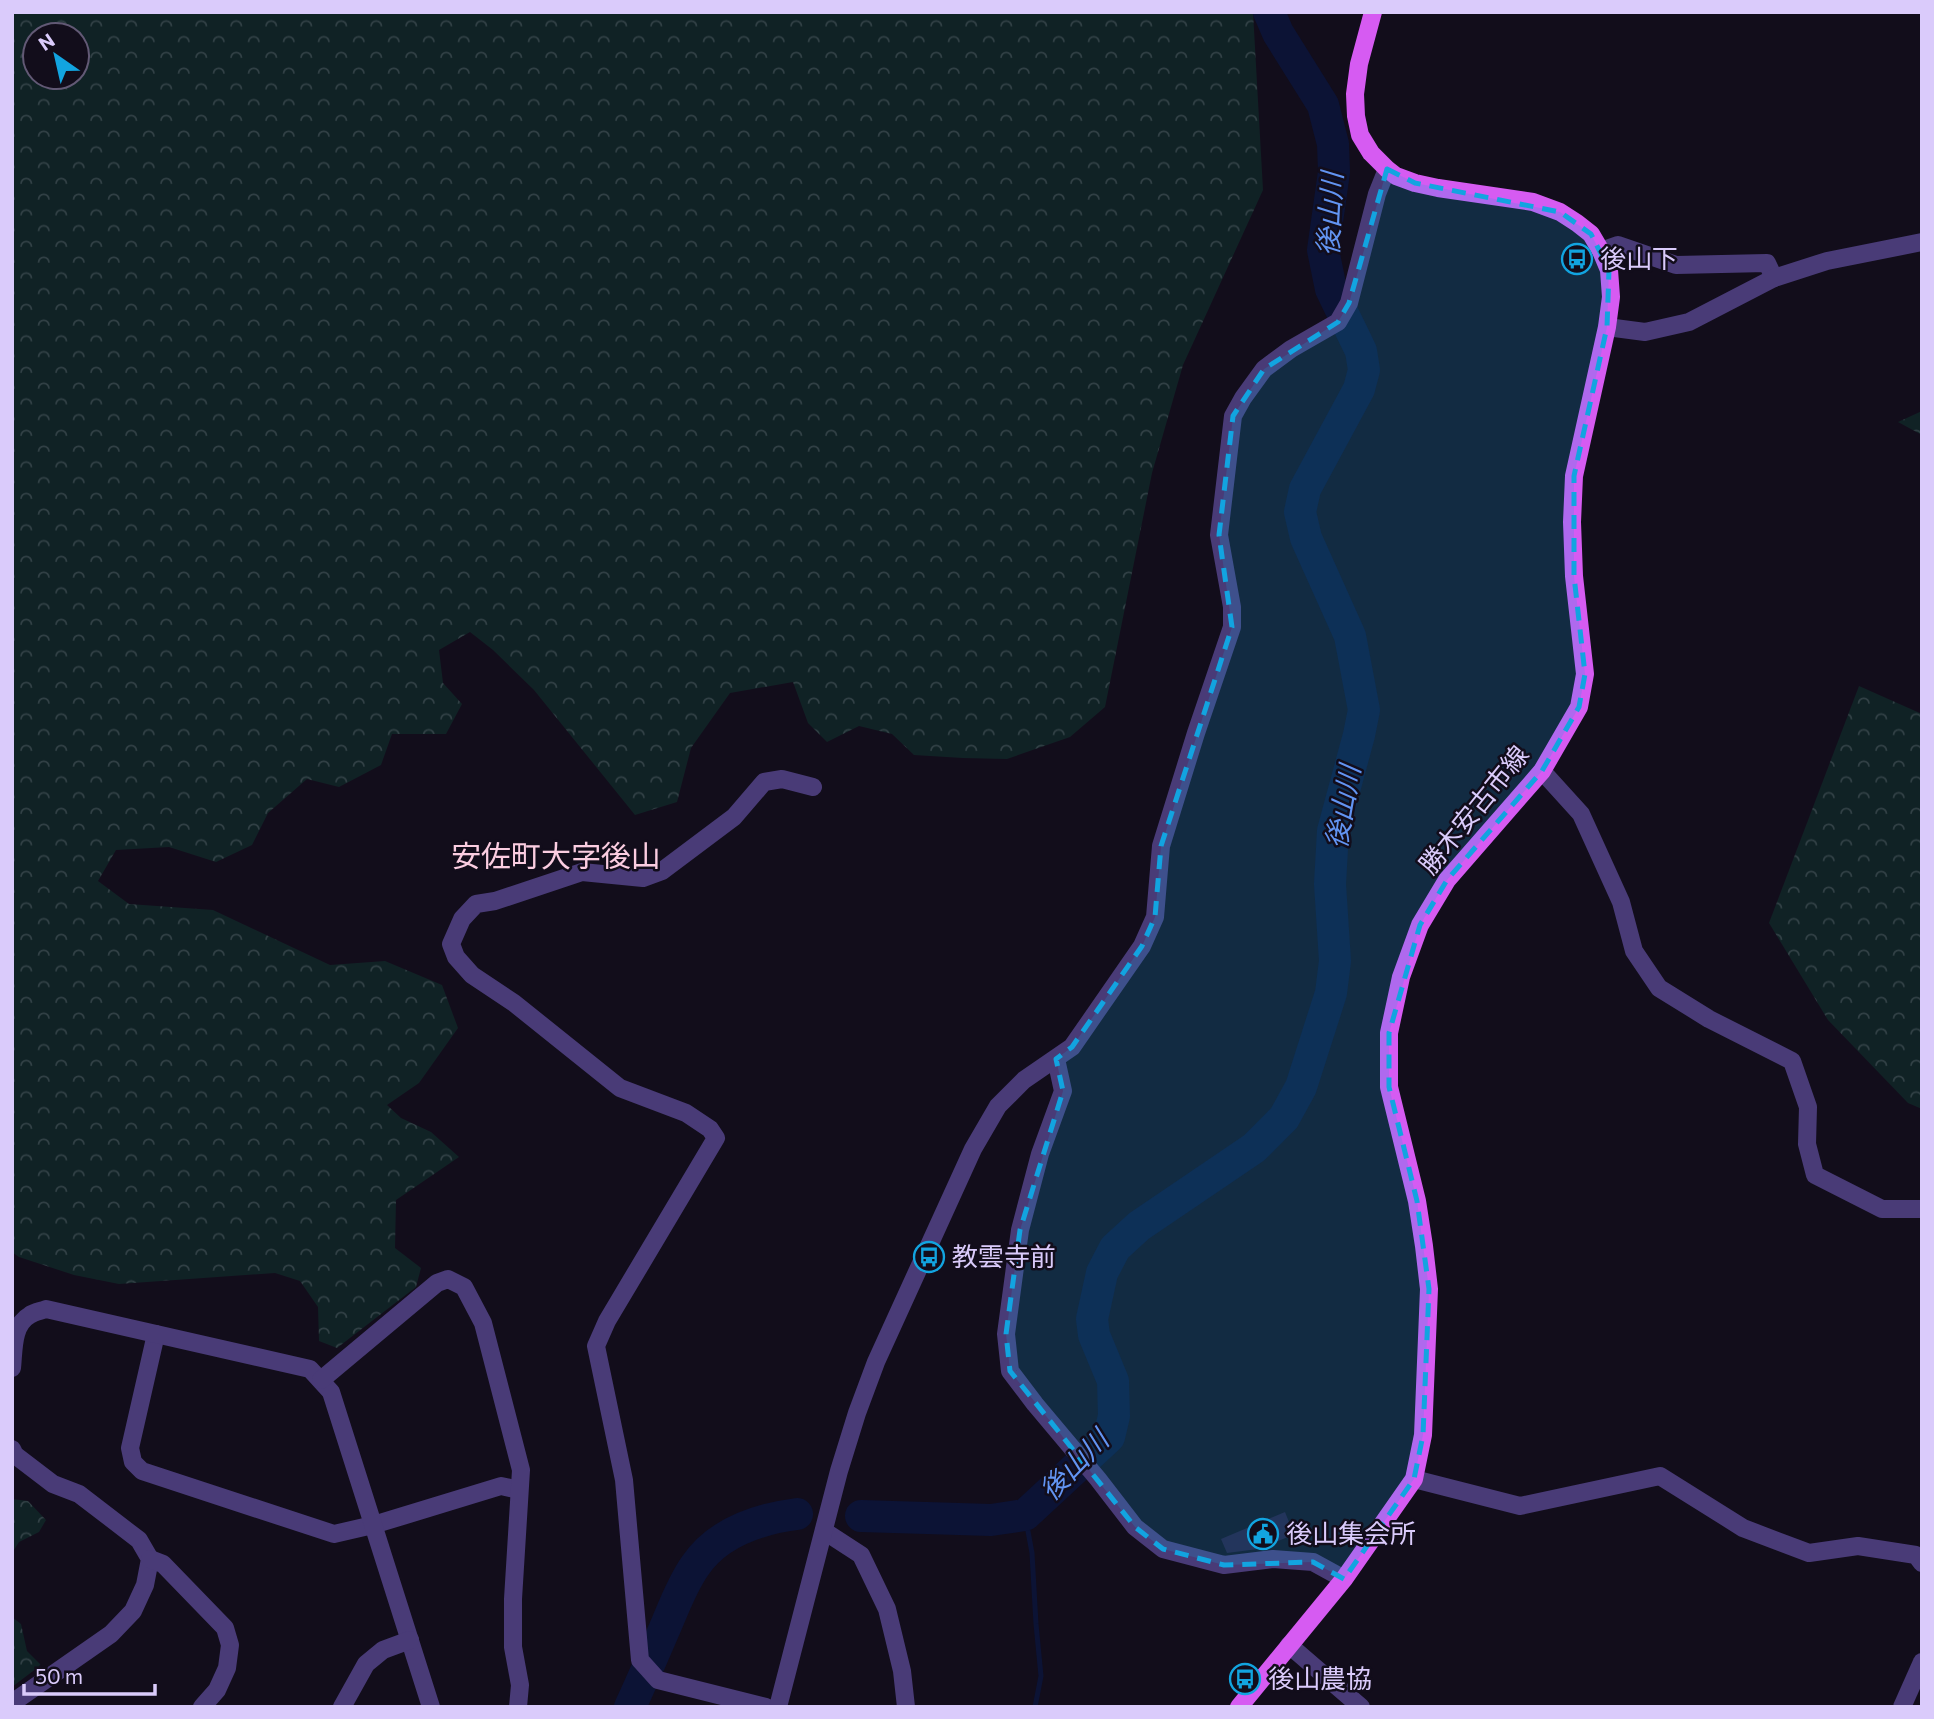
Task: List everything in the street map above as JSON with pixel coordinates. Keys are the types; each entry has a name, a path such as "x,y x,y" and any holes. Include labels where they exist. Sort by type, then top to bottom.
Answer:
{"main road":[{"name":"勝木安古市線","path":"1239,1707 1344,1579 1414,1479 1423,1435 1429,1289 1417,1201 1389,1087 1389,1033 1401,977 1420,925 1447,880 1542,771 1579,707 1585,674 1574,576 1574,476 1607,327 1611,297 1609,270 1591,234 1560,212 1533,202 1415,183 1396,176 1371,153 1360,135 1354,93 1373,12"}],"street":[{"path":"778,1707 839,1471 857,1413 876,1362 973,1149 998,1107 1024,1080 1072,1047 1142,946 1155,917 1161,846 1232,627 1232,607 1219,535 1234,416 1264,369 1291,349 1338,322 1349,303 1377,194 1387,169"},
{"path":"1607,327 1645,331 1689,322 1774,278 1827,261 1922,242"},
{"path":"1601,251 1618,244 1676,265 1767,263 1774,278"},
{"path":"1542,771 1580,814 1621,902 1634,951 1659,988 1709,1019 1792,1061 1808,1107 1807,1143 1815,1175 1882,1209 1922,1209"},
{"path":"766,1707 658,1680 640,1660 624,1480 596,1346 607,1321 716,1138 710,1129 686,1113 620,1088 514,1003 472,975 456,957 452,944 462,919 476,904 495,901 582,872 643,878 662,871 734,817 764,782 782,779 813,787"},
{"path":"1056,1059 1063,1091 1040,1154 1020,1230 1006,1334 1010,1371 1135,1527 1163,1549 1224,1564 1273,1559 1312,1562 1344,1579"},
{"path":"321,1380 437,1283 448,1279 464,1287 483,1323 521,1470 513,1600 513,1647 520,1685 518,1707"},
{"path":"12,1368 15,1338 22,1322 30,1314 46,1309 310,1370 331,1392 431,1707"},
{"path":"156,1334 130,1448 134,1462 142,1471 334,1534 373,1525 501,1486 519,1490"},
{"path":"12,1450 53,1484 79,1494 139,1540 150,1559 163,1564 225,1628 230,1645 227,1668 217,1690 202,1707"},
{"path":"1414,1479 1520,1506 1660,1476 1743,1528 1809,1553 1858,1546 1916,1556 1922,1563"},
{"path":"824,1531 861,1555 887,1609 902,1671 906,1707"},
{"path":"12,1703 111,1633 133,1611 145,1585 150,1559"},
{"path":"342,1707 366,1664 383,1650 410,1640"},
{"path":"1289,1645 1361,1707"},
{"path":"1902,1707 1922,1662"}],"highlighted area":[{"path":"1387,169 1415,183 1560,212 1591,234 1609,270 1607,327 1574,476 1574,576 1585,674 1579,707 1542,771 1447,880 1420,925 1389,1033 1389,1087 1417,1201 1429,1289 1423,1435 1414,1479 1344,1579 1313,1562 1224,1565 1163,1549 1135,1527 1010,1371 1006,1334 1020,1230 1063,1091 1056,1059 1072,1047 1142,946 1155,917 1161,846 1232,627 1219,535 1233,416 1264,369 1338,322 1349,303"}],"green space":[{"path":"12,12 1253,12 1263,190 1183,365 1152,473 1105,707 1070,737 1007,759 963,758 914,755 892,734 859,726 827,742 808,723 793,682 730,693 691,748 677,802 635,815 534,690 493,650 470,632 439,650 443,683 462,704 446,734 392,734 381,765 339,787 307,779 268,813 252,845 216,862 169,847 116,850 98,881 129,904 213,910 330,965 385,961 442,985 458,1028 419,1083 387,1105 401,1118 431,1132 459,1157 396,1200 395,1248 421,1268 416,1287 337,1348 319,1341 318,1307 300,1281 275,1273 119,1284 74,1275 19,1257 12,1252"},
{"path":"1922,411 1922,435 1898,422"},
{"path":"1859,686 1922,714 1922,1109 1908,1103 1828,1020 1769,923"},
{"path":"12,1499 28,1501 46,1520 39,1532 19,1542 12,1553"},
{"path":"12,1617 21,1624 27,1651 41,1665 12,1687"}],"building":[{"name":"後山集会所","path":"1285,1512 1291,1527 1285,1529 1288,1537 1258,1549 1227,1553 1221,1539"}],"waterway":[{"name":"後山川","path":"861,1516 991,1520 1025,1515 1109,1437 1114,1416 1113,1381 1094,1335 1092,1319 1102,1273 1115,1248 1139,1226 1254,1148 1284,1118 1301,1087 1331,993 1335,961 1330,884 1333,831 1364,710 1350,636 1306,538 1300,512 1305,489 1359,389 1364,370 1361,351 1331,289 1323,250 1334,172 1333,144 1323,105 1278,33 1269,12"},
{"path":"630,1707 683,1586 704,1554 740,1529 768,1519 797,1514"},
{"path":"1025,1515 1032,1553 1041,1676 1035,1707"}],"place":[{"name":"後山下","path":"1577,259"},
{"name":"教雲寺前","path":"929,1257"},
{"name":"後山集会所","path":"1263,1534"},
{"name":"後山農協","path":"1245,1679"}],"district":[{"name":"安佐町大字後山","path":"556,857"}]}
